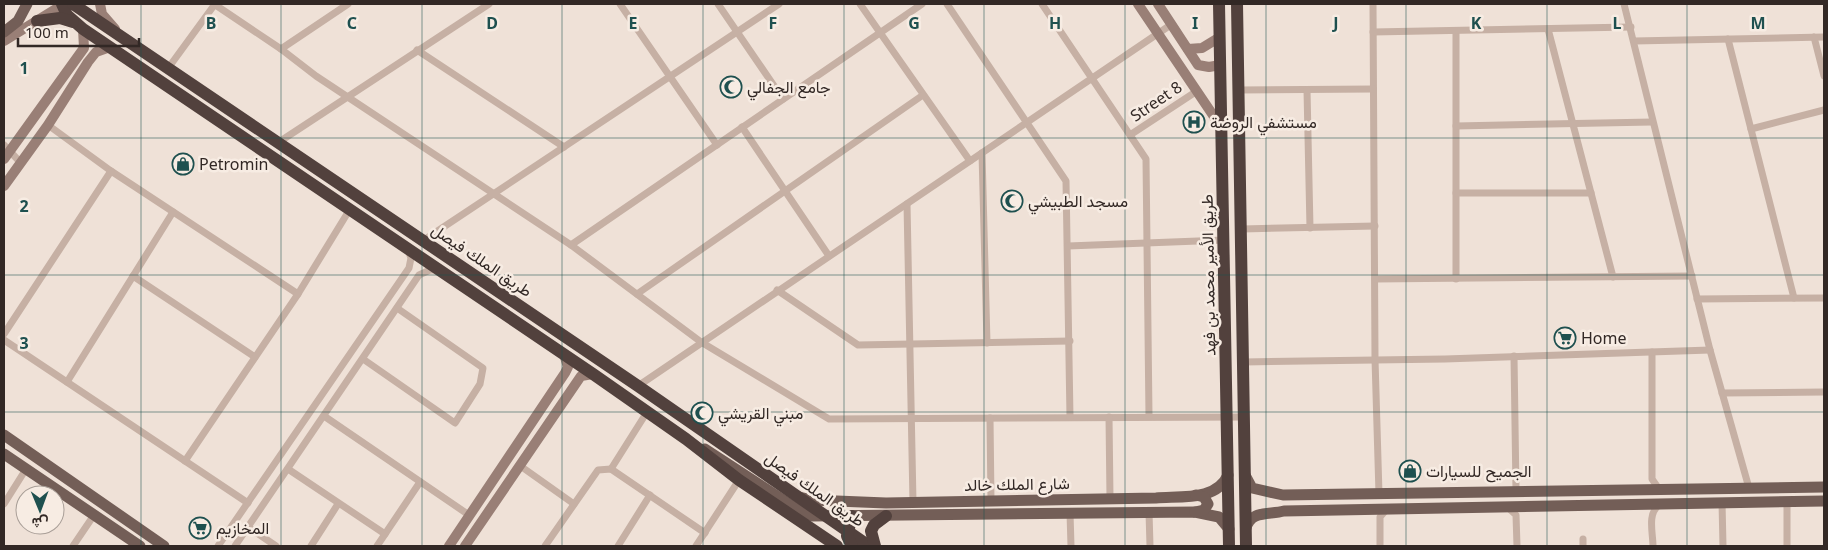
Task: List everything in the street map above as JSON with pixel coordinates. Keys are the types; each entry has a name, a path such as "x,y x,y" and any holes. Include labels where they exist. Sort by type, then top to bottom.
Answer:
{"highway":[{"name":"طريق الملك فيصل","path":"66,4 117,32 169,67 638,386 869,546"},
{"name":"طريق الملك فيصل","path":"66,4 78,26 564,354 686,439 739,480 837,546"},
{"name":"طريق الأمير محمد بن فهد","path":"1219,4 1229,546"},
{"path":"1237,4 1246,546"},
{"path":"37,21 60,18 78,26"},
{"path":"852,516 847,531 848,540 852,546"},
{"path":"876,546 872,539 871,531 878,521 886,516"}],"main road":[{"path":"4,32 18,21 27,4"},
{"path":"4,435 164,546"},
{"name":"شارع الملك خالد","path":"686,439 716,454 800,511 812,516 1195,512 1219,517 1229,529"},
{"path":"4,454 140,546"},
{"name":"شارع الملك خالد","path":"796,496 812,500 907,502 1196,495 1219,489 1229,473"},
{"path":"1245,475 1252,488 1283,495"},
{"path":"1824,487 1283,495 1272,497 1268,505 1275,511 1284,511 1824,501"},
{"path":"1787,502 1788,496 1792,494 1824,493"},
{"path":"1195,512 1204,510 1208,504 1204,497 1196,495"},
{"path":"852,516 862,507 885,506 907,502"},
{"path":"1246,528 1248,521 1255,515 1284,511"}],"street":[{"path":"4,42 66,4"},
{"path":"100,4 102,14 117,32"},
{"path":"169,67 214,4 346,96 571,245 701,342 830,420 1149,416 1244,417"},
{"path":"281,49 348,4"},
{"path":"279,142 346,96 489,4"},
{"path":"620,4 717,144"},
{"path":"718,4 783,99"},
{"path":"424,240 779,4"},
{"path":"860,4 970,161"},
{"path":"571,245 922,4"},
{"path":"947,4 1066,181 1070,417"},
{"path":"1042,4 1146,159 1149,416"},
{"path":"1138,4 1222,128"},
{"path":"1158,4 1198,65 1209,67 1220,65"},
{"path":"1373,4 1375,359 1379,494"},
{"path":"1624,4 1710,350 1749,488"},
{"path":"638,386 1172,24"},
{"path":"20,162 4,159 7,147 77,57 85,43 78,26"},
{"path":"1373,32 1631,27"},
{"path":"1548,29 1613,277"},
{"path":"1456,31 1456,278"},
{"path":"1188,49 1202,48 1220,37"},
{"path":"1814,37 1824,76"},
{"path":"1634,41 1824,37"},
{"path":"1728,39 1794,298"},
{"path":"4,186 48,125 88,62 96,52 110,48"},
{"path":"417,50 564,147"},
{"path":"77,57 88,62"},
{"path":"1239,90 1374,90"},
{"path":"1307,90 1310,228"},
{"name":"Street 8","path":"1130,135 1197,91"},
{"path":"637,294 923,96"},
{"path":"1751,129 1824,110"},
{"path":"1456,126 1652,122"},
{"path":"48,125 111,171 298,294"},
{"path":"742,127 829,256"},
{"path":"7,147 20,162"},
{"path":"982,153 987,343"},
{"path":"4,334 111,171"},
{"path":"1456,193 1591,193"},
{"path":"907,204 910,418 907,502"},
{"path":"185,461 298,294 350,210"},
{"path":"67,382 173,212"},
{"path":"1242,229 1375,226"},
{"path":"1068,246 1224,240"},
{"path":"218,546 410,268 411,258 406,248"},
{"path":"235,546 419,275 430,270 439,271"},
{"path":"133,276 255,357"},
{"path":"1375,279 1692,276"},
{"path":"777,290 858,346 1070,341"},
{"path":"1697,299 1824,298"},
{"path":"363,359 455,423 480,384 483,368 397,308"},
{"path":"4,340 248,503"},
{"path":"1244,362 1710,350"},
{"path":"1652,352 1652,475 1653,483 1662,490"},
{"path":"449,546 568,367 564,354"},
{"path":"1514,356 1516,492"},
{"path":"465,546 581,376 593,374"},
{"path":"1722,393 1824,392"},
{"path":"551,394 563,403"},
{"path":"611,469 647,412"},
{"path":"324,416 469,515"},
{"path":"1109,417 1110,498"},
{"path":"990,418 991,501"},
{"path":"520,465 574,504"},
{"path":"4,504 26,469"},
{"path":"545,546 598,470 611,469 705,533"},
{"path":"288,470 385,534"},
{"path":"696,546 739,480"},
{"path":"377,546 420,482"},
{"path":"618,546 650,495"},
{"path":"1722,502 1722,546"},
{"path":"1787,502 1787,546"},
{"path":"1653,546 1652,517 1655,508 1663,503"},
{"path":"311,546 338,504"},
{"path":"1506,506 1516,515 1517,546"},
{"path":"1380,546 1380,517 1388,508"},
{"path":"1149,512 1150,546"},
{"path":"1070,513 1071,546"},
{"path":"73,546 94,515"},
{"path":"248,527 276,546"}],"place":[{"name":"جامع الجفالي","path":"731,87"},
{"name":"مستشفي الروضة","path":"1194,122"},
{"name":"Petromin","path":"183,164"},
{"name":"مسجد الطبيشي","path":"1012,201"},
{"name":"Home","path":"1565,338"},
{"name":"مبني القريشي","path":"702,413"},
{"name":"الجميح للسيارات","path":"1410,471"},
{"name":"المخازيم","path":"200,528"}]}
